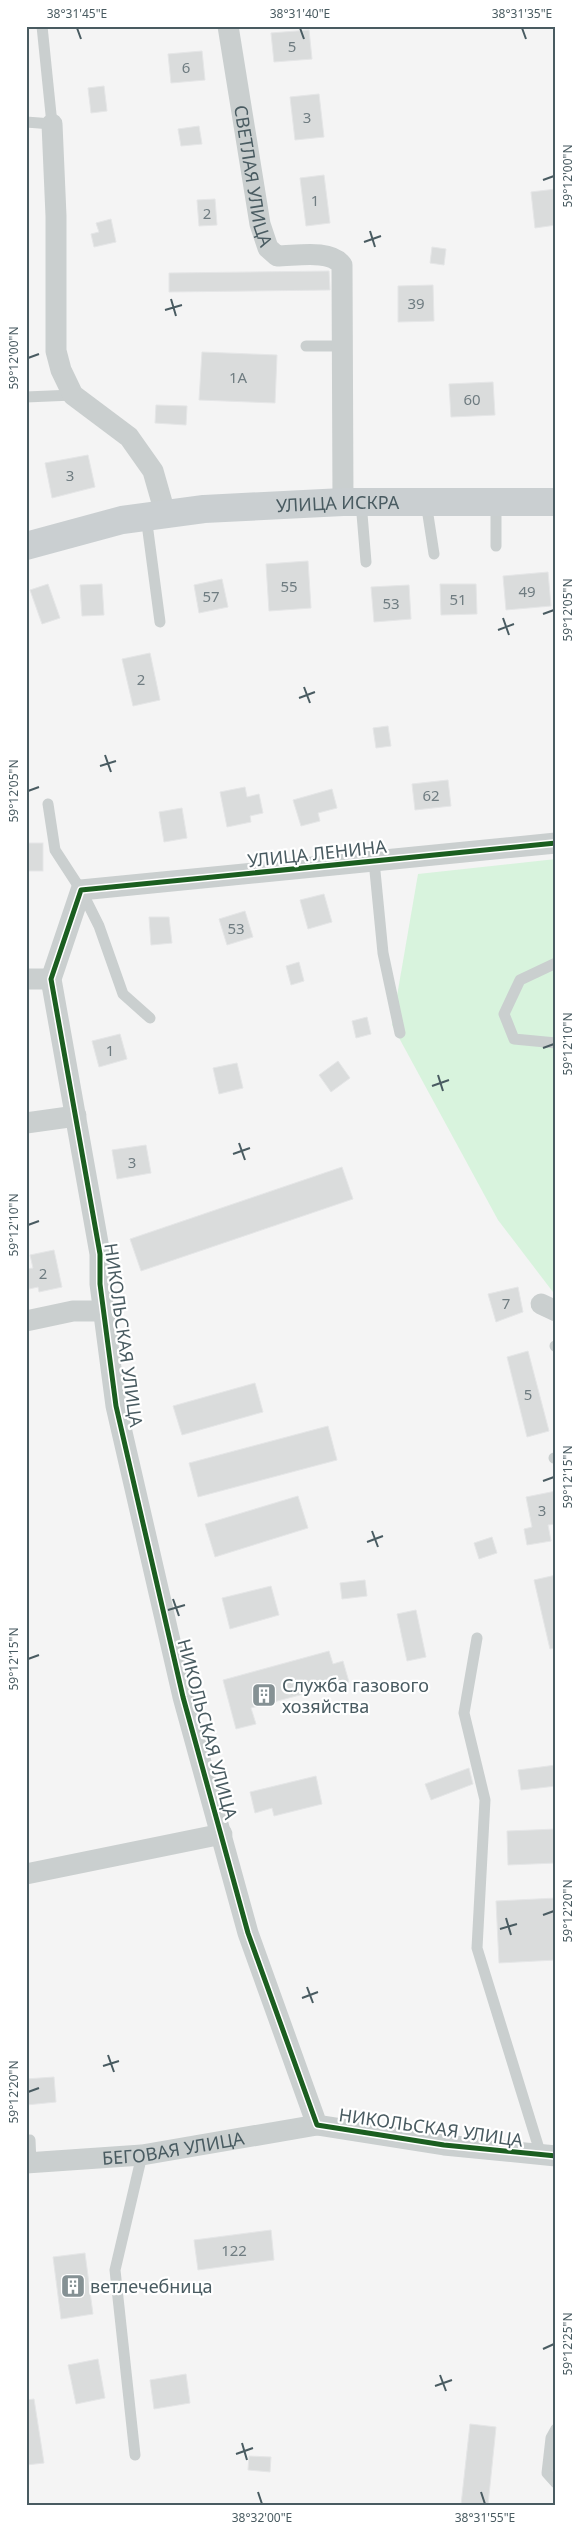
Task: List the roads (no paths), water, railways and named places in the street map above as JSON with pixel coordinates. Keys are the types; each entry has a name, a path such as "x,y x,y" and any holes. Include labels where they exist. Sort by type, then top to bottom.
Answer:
{"street":[{"name":"СВЕТЛАЯ УЛИЦА","path":"228,26 260,224 268,248 277,256 328,256 338,259 342,265 342,346 352,502"},
{"path":"52,124 56,216 56,350 61,370 73,395 129,437 153,471 144,516"},
{"name":"УЛИЦА ИСКРА","path":"26,546 144,516 352,502 556,502"},
{"name":"УЛИЦА ЛЕНИНА","path":"81,890 556,844"},
{"name":"НИКОЛЬСКАЯ УЛИЦА","path":"81,890 51,979 100,1254 100,1284 116,1406 184,1697 248,1933 318,2125 444,2145 548,2156"},
{"path":"26,979 51,979"},
{"path":"26,1123 76,1116"},
{"path":"26,1321 73,1311 103,1311"},
{"path":"26,1874 222,1834"},
{"name":"БЕГОВАЯ УЛИЦА","path":"29,2163 142,2155 318,2125"}],"lane":[{"path":"26,122 52,124 42,26"},
{"path":"306,346 342,346"},
{"path":"26,397 73,395"},
{"path":"352,502 366,562"},
{"path":"426,502 434,554"},
{"path":"496,502 496,546"},
{"path":"144,516 160,622"},
{"path":"48,804 55,850 81,890 99,926 123,994 150,1018"},
{"path":"374,861 383,953 400,1033"},
{"path":"556,963 520,980 504,1014 514,1039 556,1043"},
{"path":"477,1638 464,1713 485,1800 477,1948 548,2156"},
{"path":"29,2163 30,2140"},
{"path":"135,2456 115,2270 142,2155"},
{"path":"556,2429 551,2438 548,2473 556,2483"}],"place":[{"name":"Служба газового хозяйства","path":"264,1695"},
{"name":"ветлечебница","path":"73,2286"}]}
